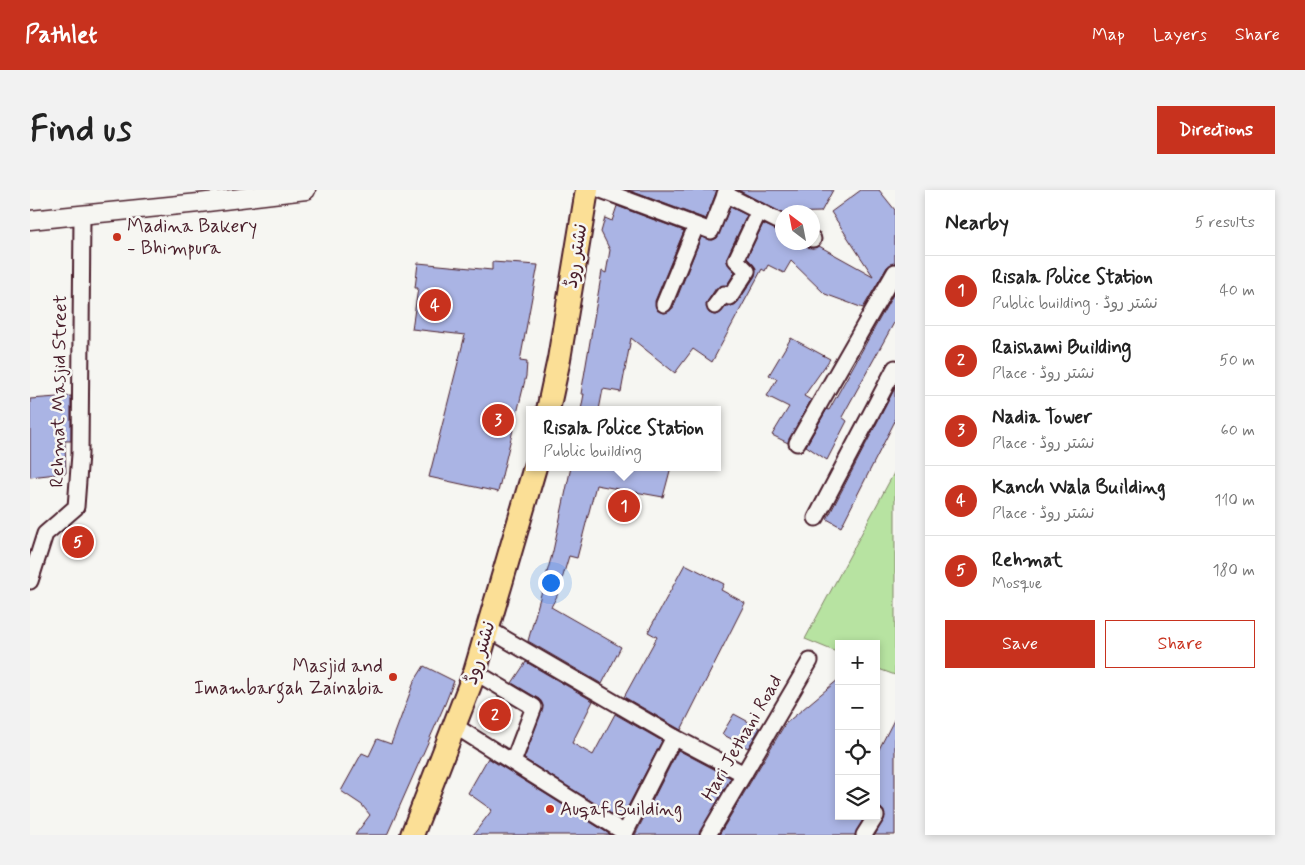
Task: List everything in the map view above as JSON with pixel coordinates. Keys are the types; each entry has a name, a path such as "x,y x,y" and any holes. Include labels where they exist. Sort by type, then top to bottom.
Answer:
{"main road":[{"name":"نشتر روڈ","path":"549,406 559,359 587,190"},
{"name":"نشتر روڈ","path":"412,835 475,672 534,471"}],"street":[{"path":"185,190 199,204"},
{"path":"30,220 199,204 306,190"},
{"path":"601,190 711,232 726,192 775,220"},
{"path":"716,306 724,294 730,297 746,272 736,260 759,211"},
{"name":"Rehmat Masjid Street","path":"30,581 45,534 76,507 80,454 82,216"},
{"path":"664,304 696,226"},
{"path":"797,443 895,272"},
{"path":"816,518 895,368"},
{"path":"488,629 674,737 744,774"},
{"name":"Hari Jethani Road","path":"708,835 810,661"},
{"path":"475,672 534,707 513,762"},
{"path":"455,726 624,834 674,737"},
{"path":"864,835 874,820"}],"green space":[{"path":"895,471 895,675 880,669 880,640 835,640 835,651 805,639"}],"building":[{"path":"628,190 717,190 706,219"},
{"path":"738,190 833,190 821,212 820,205 775,205 775,209"},
{"path":"861,190 879,190 895,210 895,263 887,267 863,308 825,294 791,261 784,273 768,265 765,271 762,269 712,362 693,349 675,373 631,338 621,392 603,389 600,406 582,406 584,394 581,394 602,271 606,273 610,250 601,232 605,218 612,221 617,206 684,231 655,301 657,310 665,313 673,308 701,237 712,240 717,238 730,207 747,215 727,257 727,262 735,272 727,285 716,288 706,304 709,313 719,314 727,306 738,302 755,276 756,268 747,258 763,224 775,229 775,250 820,250 820,247 873,276 831,212"},
{"path":"492,262 538,265 520,361 527,362 526,376 498,492 429,477 465,335 412,329 418,288 415,288 418,263 492,270"},
{"path":"895,291 895,321 842,417 847,421 827,460 806,446 827,409 829,410"},
{"path":"791,338 830,359 804,396 811,400 788,443 772,435 789,407 767,396 777,379 769,375"},
{"path":"895,388 895,421 841,527 827,519"},
{"path":"71,396 71,441 65,441 66,473 30,477 30,399"},
{"path":"570,471 670,471 663,497 596,485 577,558 569,556 557,596 551,607 621,647 602,684 528,641 553,551"},
{"path":"685,564 724,584 721,590 745,603 681,730 624,697 657,637 648,632"},
{"path":"526,662 593,701 572,743 593,755 615,714 662,741 621,820 524,759 543,706 539,699 512,683"},
{"path":"424,666 454,681 445,704 387,835 355,835 370,815 362,805 341,791 362,753 369,756 377,739 391,744 414,682"},
{"path":"835,682 835,820 863,820 855,835 719,835 785,724"},
{"path":"734,714 760,728 748,748 722,734"},
{"path":"895,718 895,835 875,835 885,816 880,808 880,747"},
{"path":"678,750 731,778 699,835 635,835"},
{"path":"488,758 611,835 473,835 492,810 468,793"}],"place":[{"name":"Madina Bakery - Bhimpura","path":"117,237"},
{"name":"Kanch Wala Building","path":"435,305"},
{"name":"Nadia Tower","path":"498,420"},
{"name":"Risala Police Station","path":"624,506"},
{"name":"Rehmat","path":"78,542"},
{"name":"Masjid and Imambargah Zainabia","path":"393,677"},
{"name":"Raishami Building","path":"495,715"},
{"name":"Auqaf Building","path":"550,809"}]}
